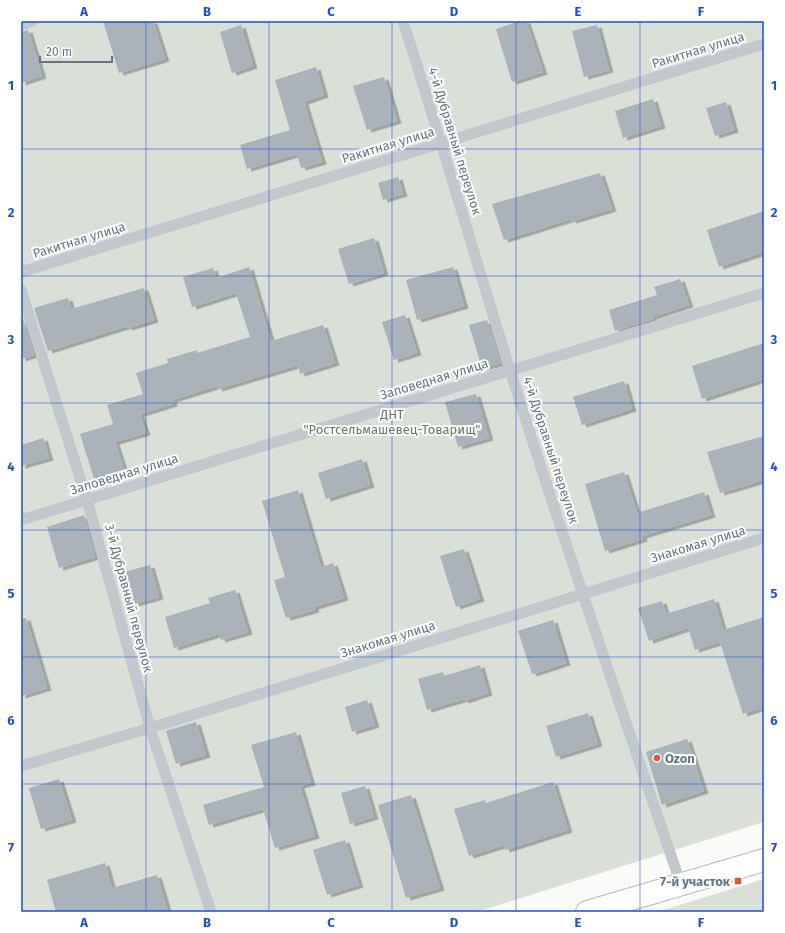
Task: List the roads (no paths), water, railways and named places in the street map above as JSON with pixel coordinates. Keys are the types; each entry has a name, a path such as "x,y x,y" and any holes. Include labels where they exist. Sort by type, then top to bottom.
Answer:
{"street":[{"path":"587,912 764,860"}],"lane":[{"path":"21,25 33,21"},
{"name":"4-й Дубравный переулок","path":"403,21 442,143 510,371 681,885"},
{"name":"Ракитная улица","path":"21,272 764,44"},
{"name":"3-й Дубравный переулок","path":"21,290 87,500 150,728 210,912"},
{"name":"Заповедная улица","path":"21,520 764,293"},
{"name":"Знакомая улица","path":"21,766 150,728 764,538"}],"place":[{"name":"Ozon","path":"657,758"},
{"name":"7-й участок","path":"738,881"}],"park label":[{"name":"ДНТ \"Ростсельмашевец-Товарищ\"","path":"392,422"}]}
